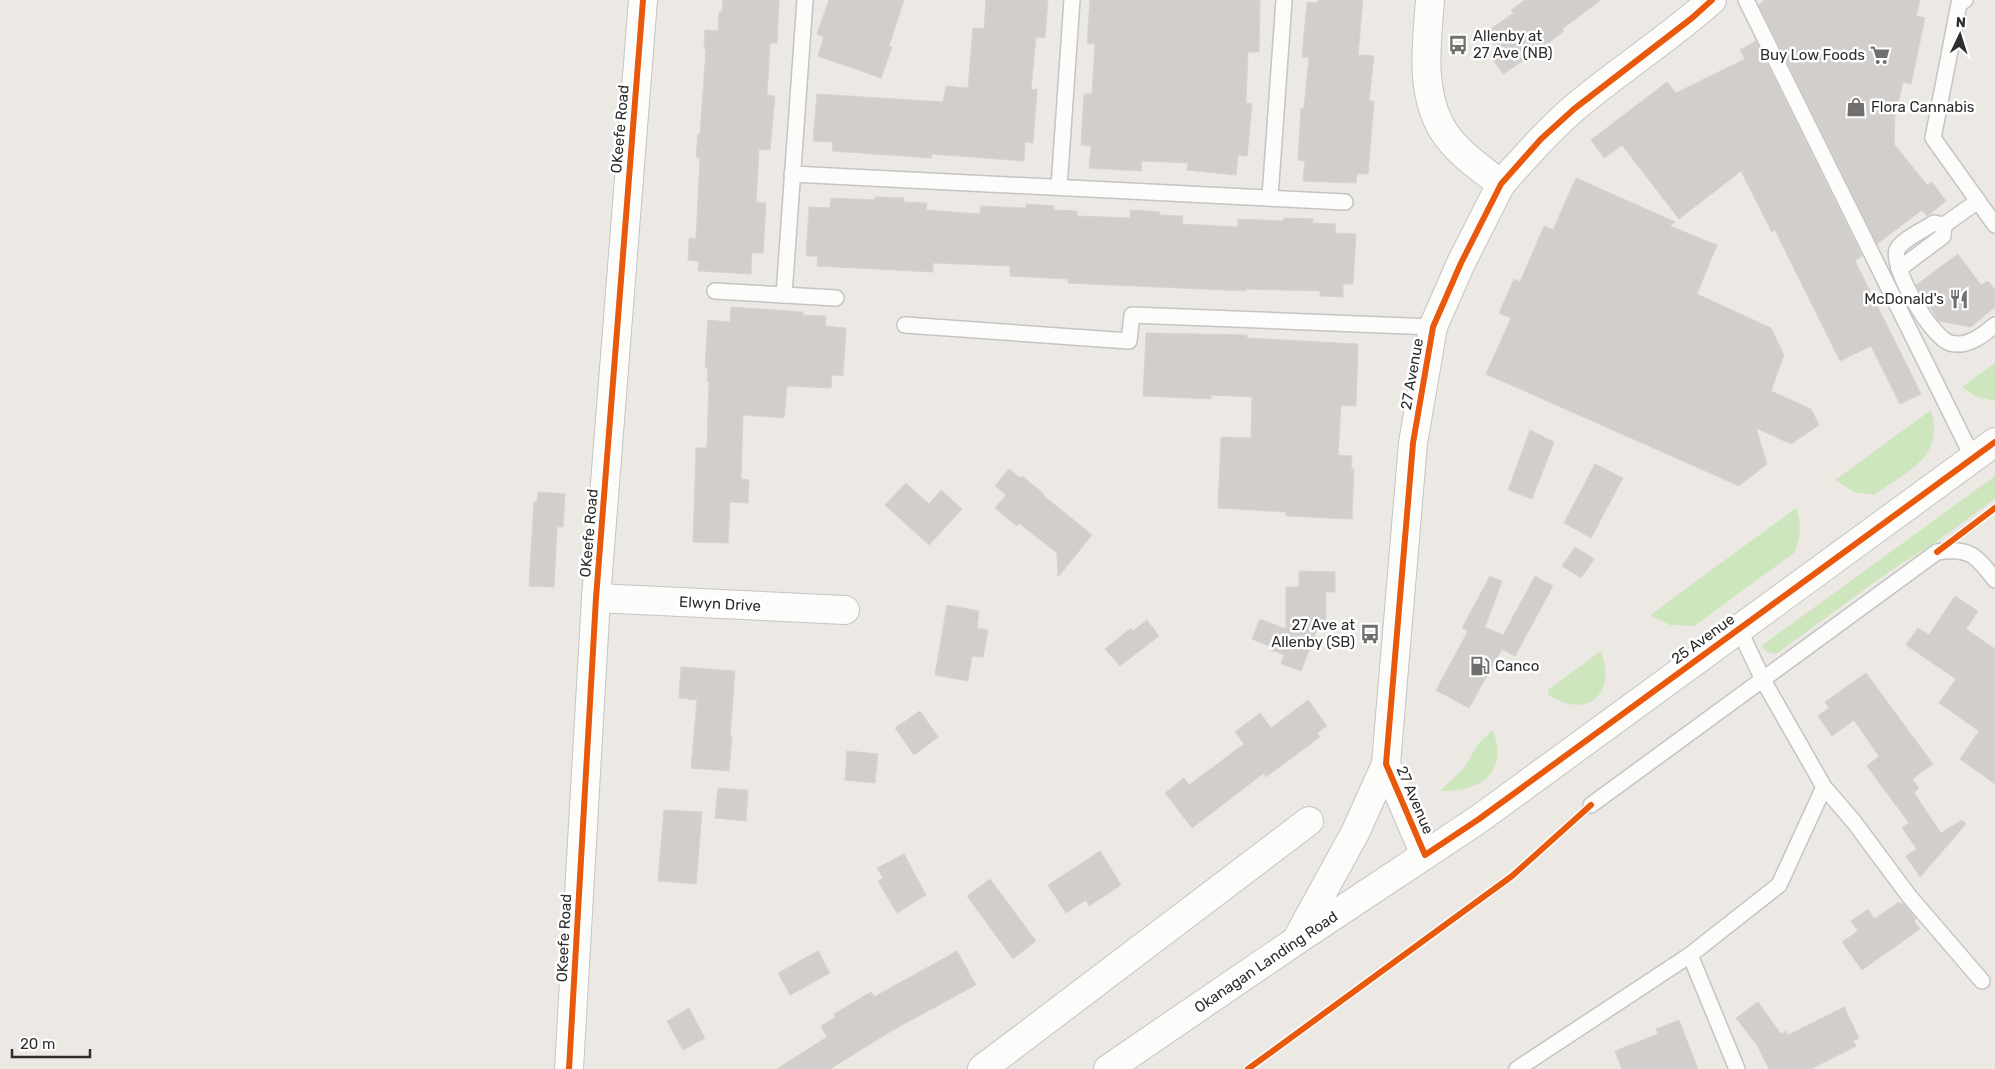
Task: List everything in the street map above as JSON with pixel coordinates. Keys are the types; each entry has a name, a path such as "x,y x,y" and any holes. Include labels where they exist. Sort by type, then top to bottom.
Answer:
{"street":[{"name":"OKeefe Road","path":"570,1069 596,598 643,0"},
{"path":"1430,0 1427,81 1431,102 1440,126 1468,159 1501,184"},
{"name":"27 Avenue","path":"1425,855 1386,764 1412,443 1433,327 1461,263 1501,184 1541,139 1574,109 1692,18 1712,0"},
{"name":"25 Avenue","path":"1425,855 1479,819 1995,442"},
{"name":"Elwyn Drive","path":"596,598 845,610"},
{"path":"1297,940 1356,832 1386,764"},
{"path":"982,1069 1015,1059 1309,821"},
{"name":"Okanagan Landing Road","path":"1108,1069 1425,855"}],"lane":[{"path":"784,295 804,0"},
{"path":"1059,187 1072,0"},
{"path":"1270,197 1284,0"},
{"path":"1746,0 1973,458"},
{"path":"1965,0 1960,4 1933,138 1994,221"},
{"path":"792,174 1345,202"},
{"path":"1978,201 1944,225 1934,223 1904,241 1898,248 1896,258 1898,269 1906,288 1937,334 1950,343 1968,343 1986,333 1995,325"},
{"path":"715,291 836,298"},
{"path":"905,325 1129,341 1132,315 1433,327"},
{"path":"1591,805 1937,552 1954,550 1972,554 1985,566 1995,580"},
{"path":"1739,629 1763,680 1824,787 1854,822 1910,896 1982,981"},
{"path":"1517,1069 1690,955 1779,885 1824,787"},
{"path":"1690,955 1737,1069"}],"green space":[{"path":"1995,363 1995,401 1977,397 1962,387"},
{"path":"1931,410 1934,426 1933,440 1920,462 1910,470 1874,495 1854,492 1835,480"},
{"path":"1995,476 1995,499 1936,542 1890,571 1776,654 1767,652 1761,646"},
{"path":"1796,508 1800,531 1794,553 1694,626 1670,625 1650,615"},
{"path":"1601,651 1605,666 1605,680 1602,690 1595,698 1587,703 1575,705 1562,702 1548,695 1548,690"},
{"path":"1493,730 1497,745 1497,758 1494,768 1488,777 1468,788 1440,791 1463,769 1479,743"}],"building":[{"path":"723,0 779,0 777,43 770,43 767,95 775,96 770,150 759,149 756,202 766,203 763,253 752,253 751,274 698,271 699,261 688,260 689,238 696,239 700,158 696,157 698,134 700,134 706,49 704,49 705,30 718,31 719,12 722,12"},
{"path":"829,0 904,0 889,46 892,47 881,78 818,56 824,37 817,34"},
{"path":"986,0 1048,0 1045,38 1036,37 1031,90 1037,89 1033,143 1025,142 1024,161 931,154 932,158 832,151 833,142 813,141 817,94 943,102 946,86 968,88 973,28 984,29"},
{"path":"1090,0 1260,0 1259,52 1248,52 1246,103 1252,104 1247,156 1238,155 1236,175 1187,170 1188,163 1142,161 1141,171 1089,168 1091,146 1081,145 1084,94 1092,94 1095,44 1087,43"},
{"path":"1318,0 1363,0 1358,55 1374,56 1369,101 1374,101 1368,174 1357,174 1356,183 1303,181 1305,161 1298,160 1301,108 1304,108 1309,57 1302,57 1307,2 1318,3"},
{"path":"1525,0 1601,0 1562,29 1564,31 1541,49 1503,74 1491,57 1499,51 1486,32 1514,13 1511,10"},
{"path":"1764,0 1920,0 1916,16 1925,18 1911,84 1903,82 1895,116 1894,144 1927,185 1932,182 1946,201 1927,216 1922,210 1877,244 1759,5"},
{"path":"1756,41 1862,256 1855,261 1921,394 1900,404 1871,346 1840,361 1775,230 1772,232 1741,171 1679,219 1622,145 1604,158 1591,140 1667,82 1676,93 1745,59 1740,50"},
{"path":"1576,178 1675,222 1670,226 1717,245 1697,294 1771,328 1784,355 1771,391 1811,409 1819,425 1791,444 1756,428 1767,464 1739,486 1486,374 1511,318 1499,313 1514,279 1520,282 1544,226 1553,230"},
{"path":"875,197 904,198 904,202 927,203 926,210 980,214 981,206 1026,208 1026,204 1054,206 1054,210 1077,211 1077,216 1130,218 1131,210 1160,212 1159,215 1183,216 1182,224 1238,227 1238,219 1283,221 1284,218 1313,219 1312,223 1336,224 1335,233 1356,234 1353,284 1343,284 1343,297 1320,296 1320,291 1246,289 1246,291 1068,283 1068,279 1010,276 1010,266 933,263 933,272 817,266 818,256 806,256 809,207 830,208 831,198 875,200"},
{"name":"McDonald's","path":"1958,254 1981,285 1988,281 1995,290 1995,307 1971,327 1939,321 1916,285"},
{"path":"731,307 803,312 803,315 826,316 825,326 846,328 843,376 832,375 831,388 787,386 784,418 743,415 741,479 749,480 748,503 730,502 728,543 693,542 696,448 707,448 709,381 707,381 708,368 705,368 708,320 730,322"},
{"path":"1146,333 1247,335 1247,338 1358,344 1356,406 1341,405 1338,455 1352,456 1351,469 1354,469 1352,519 1286,516 1286,512 1218,508 1221,437 1251,438 1252,397 1211,395 1211,399 1143,396"},
{"path":"1530,430 1554,442 1532,499 1508,490"},
{"path":"1595,464 1623,478 1591,538 1564,523"},
{"path":"1009,469 1020,478 1022,476 1092,535 1058,577 1057,553 1019,523 1017,526 995,508 1006,495 995,486"},
{"path":"906,483 929,504 941,490 962,509 929,545 885,505"},
{"path":"538,492 565,494 563,527 557,527 554,587 529,586 534,502 537,502"},
{"path":"1575,547 1594,559 1581,578 1562,566"},
{"path":"1299,571 1335,572 1335,592 1326,592 1326,627 1318,627 1301,671 1281,664 1284,655 1271,650 1272,647 1252,639 1260,619 1286,629 1286,587 1299,587"},
{"path":"1490,576 1502,581 1485,627 1503,635 1535,576 1553,586 1515,656 1502,649 1469,708 1436,690 1468,631 1462,628"},
{"path":"1955,596 1978,611 1966,629 1995,649 1995,784 1960,759 1979,731 1939,703 1956,679 1906,645 1918,628 1929,635"},
{"path":"947,605 979,611 977,628 988,630 983,657 972,656 968,681 935,675"},
{"path":"1147,620 1159,636 1120,666 1105,649 1131,628 1133,631"},
{"path":"681,667 735,671 729,771 691,768 697,700 679,698"},
{"path":"1866,673 1933,764 1912,779 1919,788 1914,793 1941,833 1962,820 1966,824 1920,877 1906,856 1917,849 1902,828 1909,823 1867,766 1879,756 1854,720 1832,736 1818,716 1829,708 1825,702"},
{"path":"1308,700 1327,726 1317,733 1320,737 1266,777 1264,773 1192,828 1165,793 1184,778 1189,785 1244,744 1235,732 1260,713 1271,728"},
{"path":"920,711 938,737 914,755 895,728"},
{"path":"847,751 878,754 875,783 845,780"},
{"path":"718,788 748,790 746,821 715,818"},
{"path":"664,810 702,812 696,884 658,881"},
{"path":"1100,851 1121,885 1089,906 1086,900 1066,913 1048,885"},
{"path":"904,854 926,895 897,913 878,881 883,878 877,868"},
{"path":"990,879 1036,941 1013,959 967,896"},
{"path":"1899,902 1903,903 1916,919 1914,921 1920,929 1862,970 1842,942 1858,931 1851,921 1868,909 1874,919"},
{"path":"818,951 830,973 790,995 778,973"},
{"path":"957,951 976,985 893,1030 830,1069 777,1069 827,1037 821,1026 836,1017 834,1014 871,992 874,997"},
{"path":"1758,1002 1781,1034 1786,1031 1788,1035 1844,1007 1859,1038 1853,1041 1856,1046 1811,1069 1769,1069 1757,1045 1736,1018"},
{"path":"689,1008 705,1038 683,1050 667,1021"},
{"path":"1679,1020 1698,1069 1622,1069 1615,1051 1658,1034 1656,1029"}],"cycle path":[{"path":"569,1069 596,598 643,0"},
{"path":"1712,0 1692,18 1574,109 1541,139 1501,184 1461,263 1433,327 1413,443 1386,764 1425,855 1479,819 1995,442"},
{"path":"1937,552 1995,508"},
{"path":"1248,1069 1512,876 1591,805"}],"place":[{"name":"Allenby at 27 Ave (NB)","path":"1458,45"},
{"name":"Buy Low Foods","path":"1880,55"},
{"name":"Flora Cannabis","path":"1856,107"},
{"name":"McDonald's","path":"1959,299"},
{"name":"27 Ave at Allenby (SB)","path":"1370,634"},
{"name":"Canco","path":"1480,666"}]}
